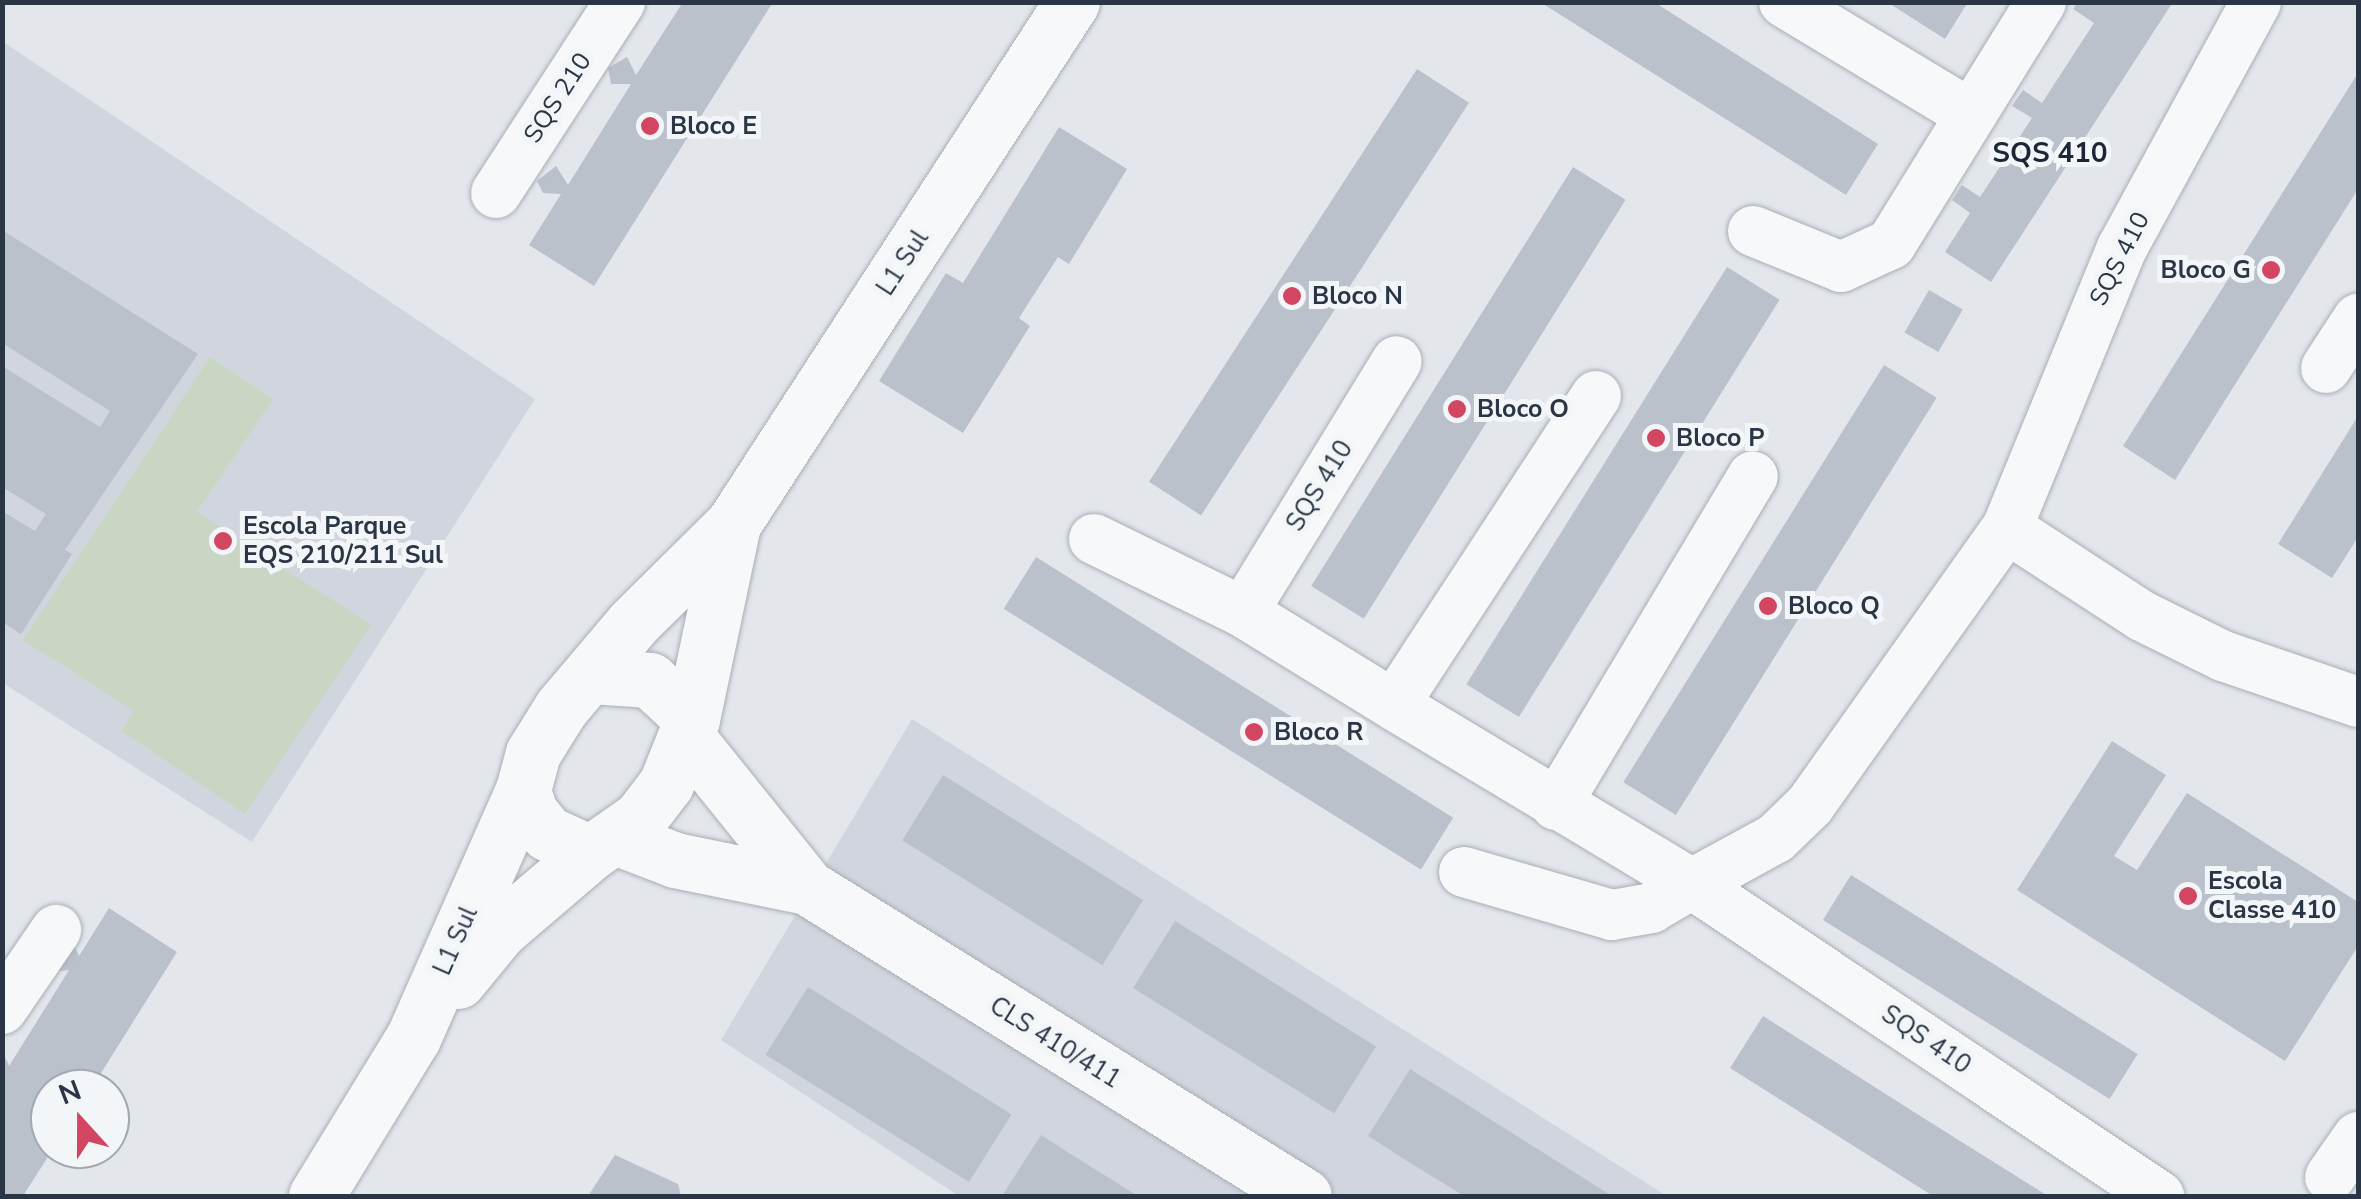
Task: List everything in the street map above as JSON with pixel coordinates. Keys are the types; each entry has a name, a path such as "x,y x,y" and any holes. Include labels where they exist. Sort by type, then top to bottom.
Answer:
{"street":[{"name":"SQS 210","path":"496,194 620,2"},
{"name":"L1 Sul","path":"591,676 633,622 733,524 1072,2"},
{"path":"1784,2 1971,115"},
{"path":"1753,231 1817,264 1867,261 1891,244 2041,2"},
{"name":"SQS 410","path":"1464,872 1612,915 1651,908 1776,838 1810,805 2008,528 2122,248 2256,2"},
{"path":"2326,368 2358,319"},
{"name":"SQS 410","path":"1242,612 1397,361"},
{"path":"1394,704 1596,396"},
{"path":"1556,805 1753,476"},
{"name":"L1 Sul","path":"690,730 733,524"},
{"path":"2008,528 2142,616 2223,656 2354,690"},
{"name":"SQS 410","path":"1094,539 1242,612 1692,884 2159,1196"},
{"path":"456,941 479,826 529,716 589,640 633,622"},
{"path":"591,676 650,680 690,730 666,784 604,845 547,833 523,790 533,754 591,676"},
{"name":"CLS 410/411","path":"690,730 807,887"},
{"name":"L1 Sul","path":"316,1196 412,1038 523,790"},
{"name":"L1 Sul","path":"412,1038 500,930 604,845"},
{"name":"CLS 410/411","path":"604,845 807,887 1304,1196"},
{"path":"2,1009 56,930"},
{"path":"2330,1177 2358,1136"}],"shaded area":[{"name":"Escola Parque EQS 210/211 Sul","path":"2,41 535,399 252,842 3,683"},
{"path":"912,719 1667,1196 959,1196 721,1040"}],"green space":[{"path":"210,357 273,399 197,512 371,625 245,814 121,731 134,711 23,640"}],"building":[{"name":"Bloco E","path":"683,2 773,2 594,286 529,245 561,194 543,193 537,181 556,166 568,185 631,84 611,84 608,68 627,57 636,75"},
{"path":"1540,2 1654,2 1878,144 1846,195"},
{"path":"1887,2 1968,2 1945,39"},
{"path":"2078,2 2173,2 1991,282 1945,252 1970,213 1952,200 1962,185 1980,197 2032,118 2012,106 2023,90 2042,103 2094,23 2073,9"},
{"name":"Bloco N","path":"1417,69 1469,103 1201,515 1149,482"},
{"name":"Bloco G","path":"2358,73 2358,189 2175,480 2123,446"},
{"path":"1059,127 1127,169 1069,264 1058,257 1019,318 1030,326 963,433 879,381 946,273 963,283"},
{"name":"Bloco O","path":"1573,167 1626,200 1364,619 1311,586"},
{"path":"2,230 198,354 65,550 72,554 21,634 2,622 2,511 35,531 46,514 2,487 2,366 100,427 110,411 2,343"},
{"name":"Bloco P","path":"1727,267 1780,300 1519,717 1466,684"},
{"path":"1929,290 1963,310 1938,352 1904,332"},
{"name":"Bloco Q","path":"1884,365 1937,398 1676,815 1623,782"},
{"path":"2358,416 2358,537 2332,578 2278,544"},
{"name":"Bloco R","path":"1036,557 1453,818 1421,869 1004,609"},
{"name":"Escola Classe 410","path":"2112,741 2166,775 2114,856 2137,870 2187,793 2358,902 2358,946 2285,1061 2017,890"},
{"path":"943,775 1143,900 1102,965 902,840"},
{"path":"1851,875 2138,1054 2110,1099 1823,920"},
{"path":"109,908 177,952 104,1069 30,1069 30,1169 40,1169 23,1196 2,1196 2,1050 9,1066 69,970 51,972 72,940 79,956"},
{"path":"1175,921 1376,1047 1334,1114 1133,988"},
{"path":"808,987 1012,1114 969,1182 766,1055"},
{"path":"1763,1016 2048,1196 1933,1196 1730,1068"},
{"path":"1410,1069 1612,1196 1464,1196 1404,1159 1368,1136"},
{"path":"1041,1135 1077,1158 1138,1196 1002,1196"},
{"path":"615,1155 678,1184 681,1196 588,1196"}],"place":[{"name":"Bloco E","path":"650,126"},
{"name":"Bloco G","path":"2271,270"},
{"name":"Bloco N","path":"1292,296"},
{"name":"Bloco O","path":"1457,409"},
{"name":"Bloco P","path":"1656,438"},
{"name":"Escola Parque EQS 210/211 Sul","path":"223,541"},
{"name":"Bloco Q","path":"1768,606"},
{"name":"Bloco R","path":"1254,732"},
{"name":"Escola Classe 410","path":"2188,896"}],"district":[{"name":"SQS 410","path":"2050,153"}]}
